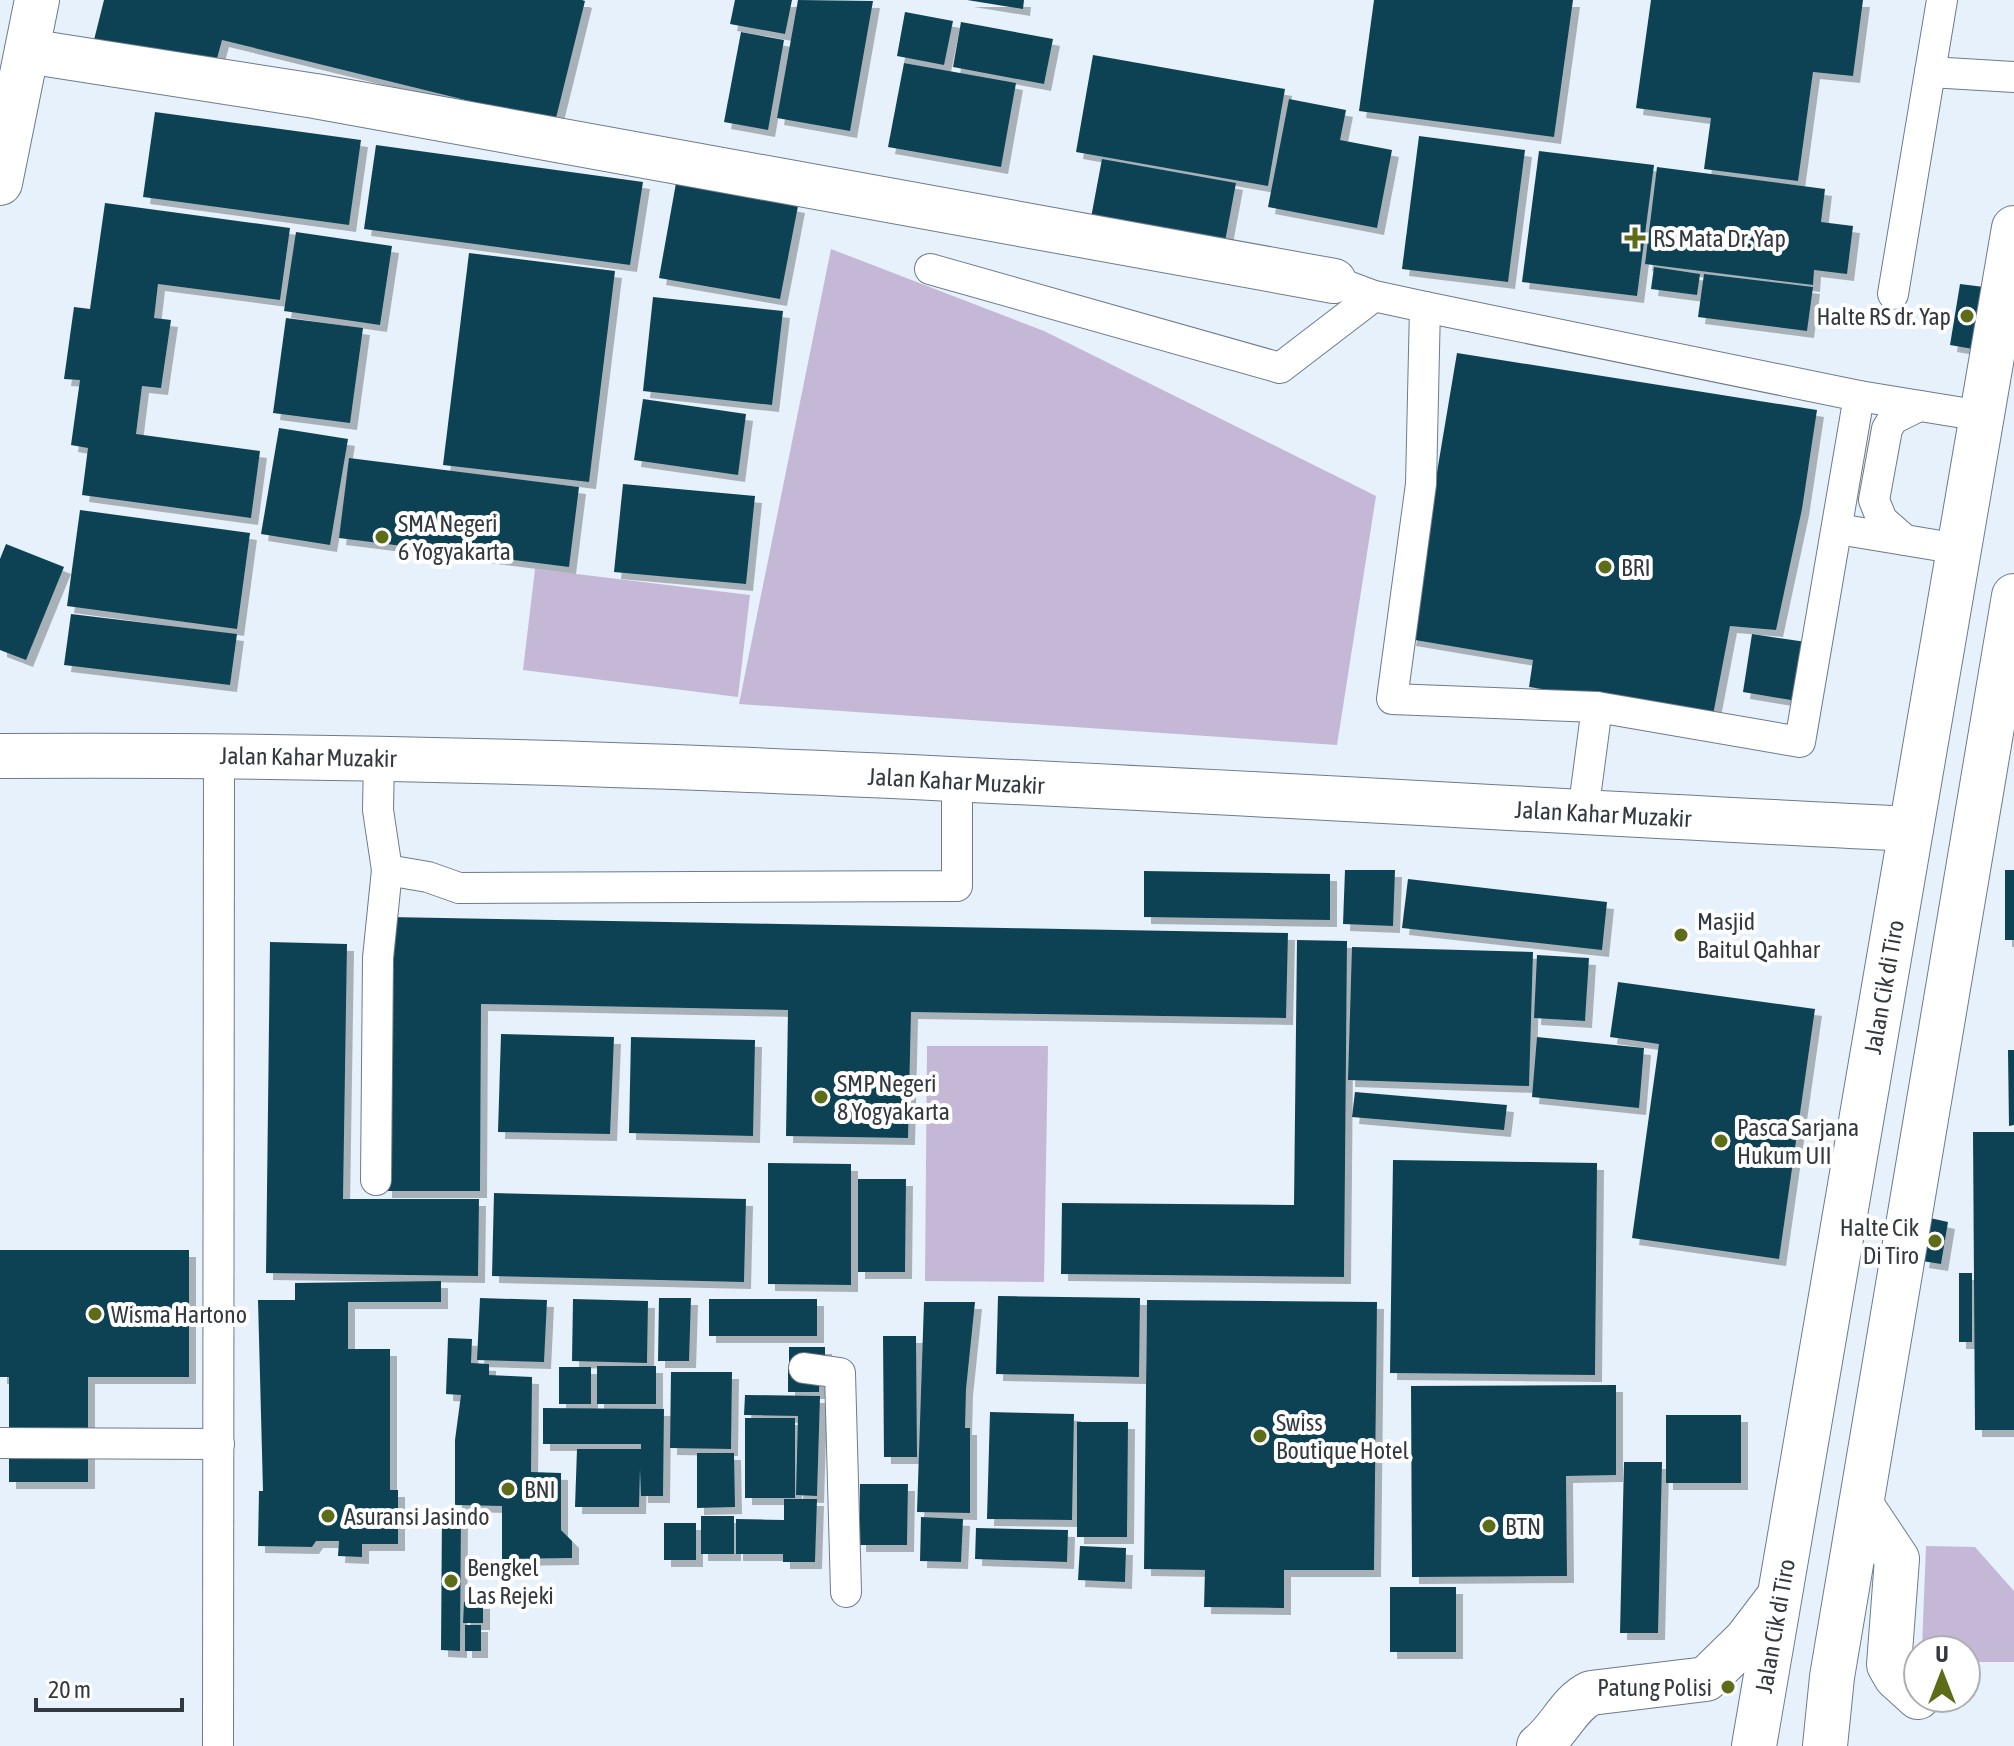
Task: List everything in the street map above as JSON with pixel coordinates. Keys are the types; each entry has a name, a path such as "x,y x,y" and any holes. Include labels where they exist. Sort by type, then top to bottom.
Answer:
{"main road":[{"path":"1,174 37,0"},
{"path":"27,51 315,96 1334,281"},
{"name":"Jalan Cik di Tiro","path":"1754,1746 2014,228"},
{"path":"1825,1746 1832,1677 2014,596"},
{"name":"Jalan Kahar Muzakir","path":"0,756 219,754 379,758 957,781 1974,833"},
{"path":"1861,1505 1897,1559 1889,1665 1902,1682"},
{"path":"1539,1746 1556,1732 1582,1697 1591,1693 1706,1679 1746,1640 1781,1592"}],"lane":[{"path":"1893,294 1942,0"},
{"path":"1930,72 2014,77"},
{"path":"930,269 1280,368 1374,296"},
{"path":"1334,281 1374,296 1425,307 1859,396 1982,416"},
{"path":"1425,307 1421,484 1392,699 1597,707 1800,742 1859,396"},
{"path":"1905,540 1882,520 1874,500 1887,429 1893,419 1919,406"},
{"path":"1838,529 1959,549"},
{"path":"1583,813 1597,707"},
{"path":"218,1746 219,754"},
{"path":"376,1180 378,958 387,870 378,810 379,758"},
{"path":"387,870 428,877 459,888 957,886 957,781"},
{"path":"804,1368 840,1373 846,1592"},
{"path":"0,1443 219,1444"}],"shaded area":[{"path":"831,249 1044,331 1376,496 1337,745 739,704"},
{"path":"535,569 750,595 738,697 523,670"},
{"path":"927,1046 1048,1046 1044,1282 925,1281"},
{"path":"1926,1546 1975,1547 2014,1591 2014,1662 1982,1662 1982,1634 1923,1634"}],"building":[{"path":"104,0 585,1 555,122 222,40 212,77 92,48"},
{"path":"735,0 792,0 785,34 730,24"},
{"path":"798,0 873,1 850,131 777,118"},
{"path":"967,0 1024,0 1023,9"},
{"path":"1374,0 1573,0 1554,137 1359,111"},
{"path":"1651,0 1863,0 1853,76 1813,72 1798,181 1704,169 1711,118 1636,108"},
{"path":"905,12 953,21 944,65 897,56"},
{"path":"961,22 1053,39 1044,84 953,67"},
{"path":"741,32 784,40 768,130 724,122"},
{"path":"1093,55 1285,89 1268,186 1076,152"},
{"path":"904,63 1016,83 1001,167 888,147"},
{"path":"1289,99 1346,110 1340,140 1392,150 1377,228 1268,207"},
{"path":"155,112 361,140 349,225 143,197"},
{"path":"1419,136 1525,150 1508,282 1402,269"},
{"path":"376,145 643,182 630,265 364,229"},
{"path":"1539,151 1654,165 1637,296 1522,282"},
{"path":"1102,159 1236,183 1224,247 1090,223"},
{"path":"1657,167 1825,189 1821,222 1853,226 1847,274 1814,270 1813,285 1645,264"},
{"path":"676,183 798,206 780,299 659,278"},
{"path":"105,203 290,228 280,300 158,284 154,318 171,320 161,388 142,386 136,434 260,451 251,518 82,495 88,448 71,445 80,380 64,379 74,307 90,309"},
{"path":"296,232 392,246 380,325 284,311"},
{"path":"469,253 615,271 589,482 443,465"},
{"path":"1654,267 1700,274 1697,295 1651,289"},
{"path":"1704,274 1813,287 1807,331 1698,317"},
{"name":"Halte RS dr. Yap","path":"1960,284 1984,287 1973,349 1950,345"},
{"path":"653,297 783,311 772,405 643,391"},
{"path":"286,318 363,328 350,423 273,413"},
{"name":"BRI","path":"1457,353 1817,410 1802,509 1776,630 1730,626 1713,715 1529,687 1533,660 1409,639"},
{"path":"643,399 746,414 738,475 634,460"},
{"path":"279,428 348,439 330,545 261,534"},
{"path":"349,458 579,487 569,567 339,538"},
{"path":"623,484 755,496 746,584 614,572"},
{"path":"80,510 250,533 237,629 67,606"},
{"path":"6,544 64,567 26,660 0,650 0,559"},
{"path":"71,614 237,634 230,685 64,665"},
{"path":"1752,634 1813,643 1803,702 1743,692"},
{"path":"1345,870 1395,870 1393,926 1343,924"},
{"path":"2005,870 2014,870 2014,940 2005,940"},
{"path":"1144,871 1330,874 1330,920 1144,917"},
{"path":"1408,879 1607,902 1602,950 1402,928"},
{"path":"389,917 1288,933 1286,1018 911,1012 908,1138 786,1136 788,1010 481,1004 480,1191 385,1191"},
{"path":"1297,940 1347,941 1344,1277 1061,1274 1062,1203 1294,1205"},
{"path":"270,942 347,944 343,1199 479,1199 478,1276 266,1273"},
{"path":"1352,947 1533,952 1529,1086 1348,1080"},
{"path":"1537,955 1589,958 1585,1021 1534,1018"},
{"name":"Pasca Sarjana Hukum UII","path":"1618,982 1815,1009 1779,1259 1632,1238 1659,1044 1610,1037"},
{"path":"501,1034 614,1037 610,1134 498,1132"},
{"path":"631,1037 755,1040 753,1136 629,1133"},
{"path":"1537,1037 1644,1048 1639,1108 1532,1097"},
{"path":"2008,1050 2014,1050 2014,1125 2009,1126"},
{"path":"1355,1092 1507,1105 1504,1130 1352,1117"},
{"path":"1973,1132 2014,1132 2014,1430 1975,1430"},
{"path":"1393,1160 1597,1163 1595,1375 1390,1373"},
{"path":"768,1163 851,1164 851,1285 768,1284"},
{"path":"858,1179 906,1179 905,1272 858,1272"},
{"path":"494,1193 746,1199 744,1282 492,1276"},
{"name":"Halte Cik Di Tiro","path":"1930,1218 1948,1222 1941,1264 1922,1261"},
{"name":"Wisma Hartono","path":"0,1250 189,1250 189,1377 88,1377 88,1482 9,1482 9,1377 0,1377"},
{"path":"1959,1273 1972,1273 1972,1342 1959,1342"},
{"path":"441,1281 441,1302 348,1302 348,1349 390,1349 390,1490 398,1490 398,1544 362,1544 362,1557 338,1556 339,1541 316,1541 312,1547 258,1546 259,1491 263,1491 258,1300 295,1300 295,1283"},
{"path":"998,1296 1140,1298 1139,1377 996,1374"},
{"path":"480,1298 547,1300 544,1362 477,1360"},
{"path":"659,1298 691,1298 689,1361 658,1361"},
{"path":"573,1299 648,1301 647,1363 572,1361"},
{"path":"709,1299 817,1299 817,1336 709,1336"},
{"name":"Swiss Boutique Hotel","path":"1147,1300 1377,1302 1374,1570 1284,1570 1284,1608 1204,1607 1205,1570 1144,1569"},
{"path":"924,1302 975,1302 965,1428 970,1428 970,1513 917,1512"},
{"path":"883,1336 916,1336 917,1457 884,1457"},
{"name":"BNI","path":"448,1338 472,1339 471,1363 489,1364 489,1375 532,1377 531,1472 561,1473 561,1530 572,1541 572,1558 502,1559 502,1506 455,1505 455,1440 461,1395 446,1394"},
{"path":"789,1347 825,1347 825,1363 789,1363"},
{"path":"597,1366 656,1366 656,1404 597,1404"},
{"path":"559,1367 591,1367 591,1404 559,1404"},
{"path":"788,1369 820,1369 819,1392 788,1392"},
{"path":"671,1372 732,1372 731,1449 670,1448"},
{"name":"BTN","path":"1616,1385 1616,1475 1566,1476 1567,1576 1412,1577 1411,1386"},
{"path":"745,1395 820,1396 817,1496 796,1495 798,1416 744,1415"},
{"path":"543,1408 664,1409 663,1496 641,1496 640,1469 639,1507 575,1507 577,1449 641,1449 641,1444 543,1444"},
{"path":"990,1412 1074,1414 1072,1520 987,1519"},
{"path":"1666,1415 1741,1415 1741,1483 1666,1483"},
{"path":"745,1418 795,1418 795,1498 745,1498"},
{"path":"1077,1422 1128,1422 1127,1537 1077,1537"},
{"path":"697,1453 734,1453 735,1507 697,1508"},
{"path":"1624,1462 1662,1462 1658,1633 1620,1633"},
{"path":"860,1484 908,1484 907,1545 859,1545"},
{"path":"784,1499 817,1499 815,1562 783,1562 783,1554 736,1554 736,1519 784,1520"},
{"name":"Bengkel Las Rejeki","path":"442,1512 461,1512 460,1651 441,1650"},
{"path":"701,1516 734,1516 734,1554 701,1554"},
{"path":"921,1517 963,1519 961,1562 920,1561"},
{"path":"664,1523 696,1523 696,1560 664,1560"},
{"path":"976,1528 1068,1530 1067,1562 975,1559"},
{"path":"1080,1546 1126,1548 1125,1582 1078,1580"},
{"path":"1390,1587 1456,1587 1456,1652 1390,1652"},
{"path":"464,1602 483,1602 483,1623 463,1623"},
{"path":"465,1625 481,1625 481,1651 465,1651"}],"place":[{"name":"RS Mata Dr. Yap","path":"1635,238"},
{"name":"Halte RS dr. Yap","path":"1967,316"},
{"name":"SMA Negeri 6 Yogyakarta","path":"382,537"},
{"name":"BRI","path":"1605,567"},
{"name":"Masjid Baitul Qahhar","path":"1681,935"},
{"name":"SMP Negeri 8 Yogyakarta","path":"821,1097"},
{"name":"Pasca Sarjana Hukum UII","path":"1721,1141"},
{"name":"Halte Cik Di Tiro","path":"1935,1241"},
{"name":"Wisma Hartono","path":"95,1314"},
{"name":"Swiss Boutique Hotel","path":"1260,1436"},
{"name":"BNI","path":"508,1489"},
{"name":"Asuransi Jasindo","path":"328,1516"},
{"name":"BTN","path":"1489,1526"},
{"name":"Bengkel Las Rejeki","path":"451,1581"},
{"name":"Patung Polisi","path":"1728,1687"}]}
